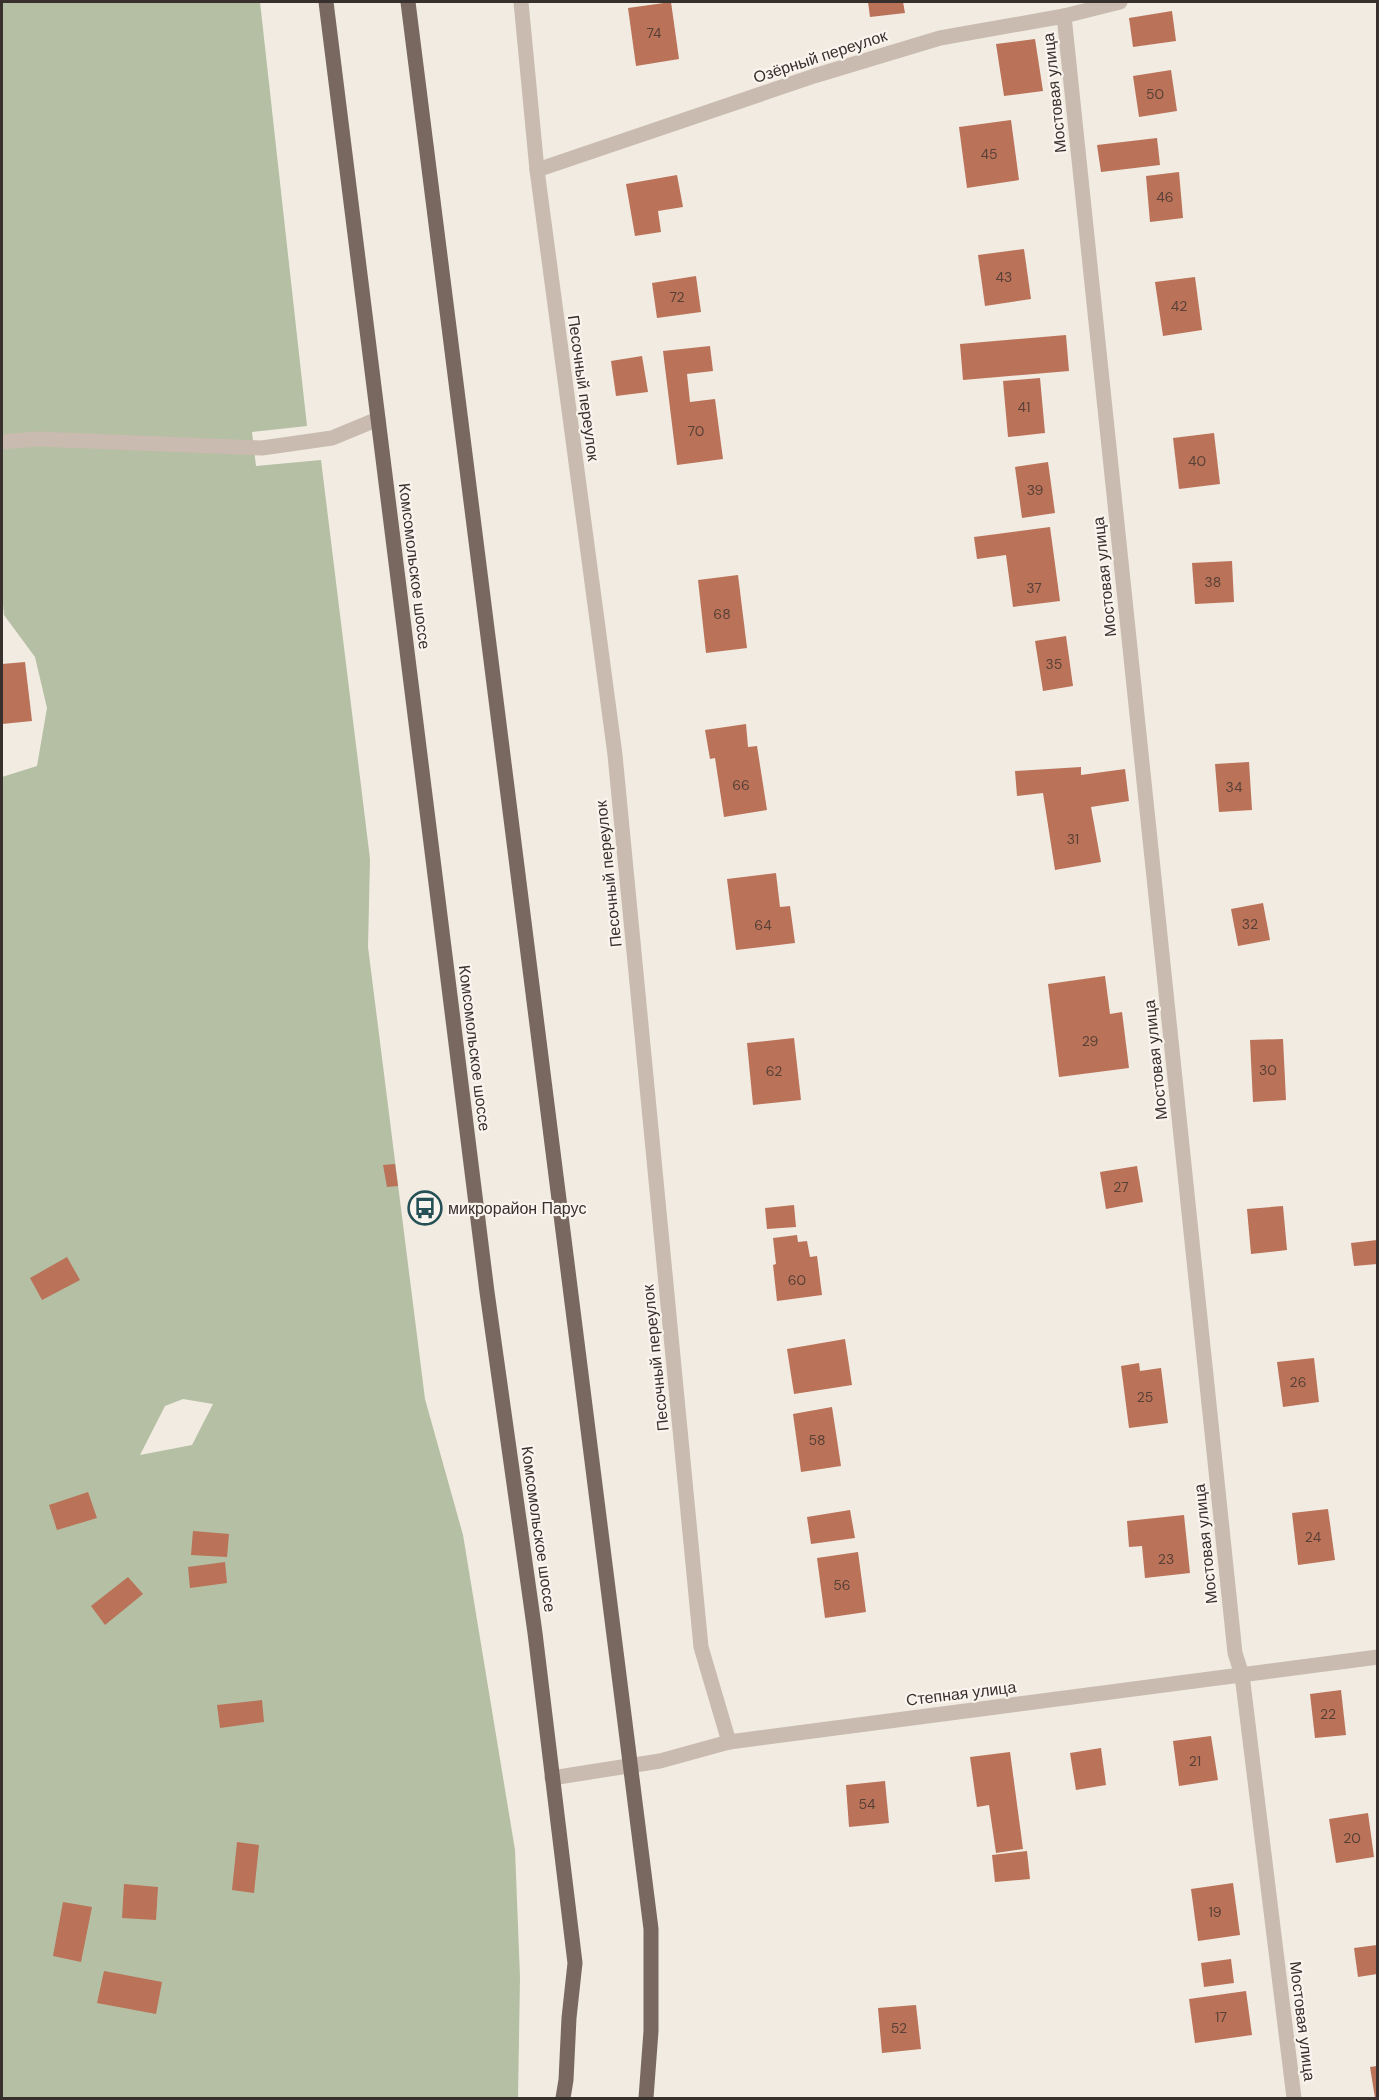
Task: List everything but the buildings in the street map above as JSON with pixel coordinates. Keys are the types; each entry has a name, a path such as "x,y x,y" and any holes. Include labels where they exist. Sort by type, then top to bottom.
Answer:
{"main road":[{"name":"Комсомольское шоссе","path":"326,2 487,1292 535,1633 575,1963 563,2098"},
{"path":"408,2 651,1929 651,2031 646,2098"}],"street":[{"name":"Песочный переулок","path":"521,2 537,170 615,754 701,1647 725,1743"},
{"name":"Озёрный переулок","path":"537,170 814,76 940,38 1064,16 1120,2"},
{"name":"Мостовая улица","path":"1064,16 1234,1653 1242,1675 1294,2098"},
{"path":"2,442 39,439 262,448 332,438 378,419"},
{"name":"Степная улица","path":"552,1778 660,1761 725,1743 1377,1658"}],"green space":[{"path":"2,2 260,2 307,426 252,432 256,466 321,460 370,859 368,947 425,1399 463,1535 515,1850 520,1977 518,2098 2,2098 2,777 37,766 47,708 35,657 4,615 2,593","holes":["183,1399 213,1404 192,1445 140,1455 165,1406"]}],"place":[{"name":"микрорайон Парус","path":"425,1208"}]}
